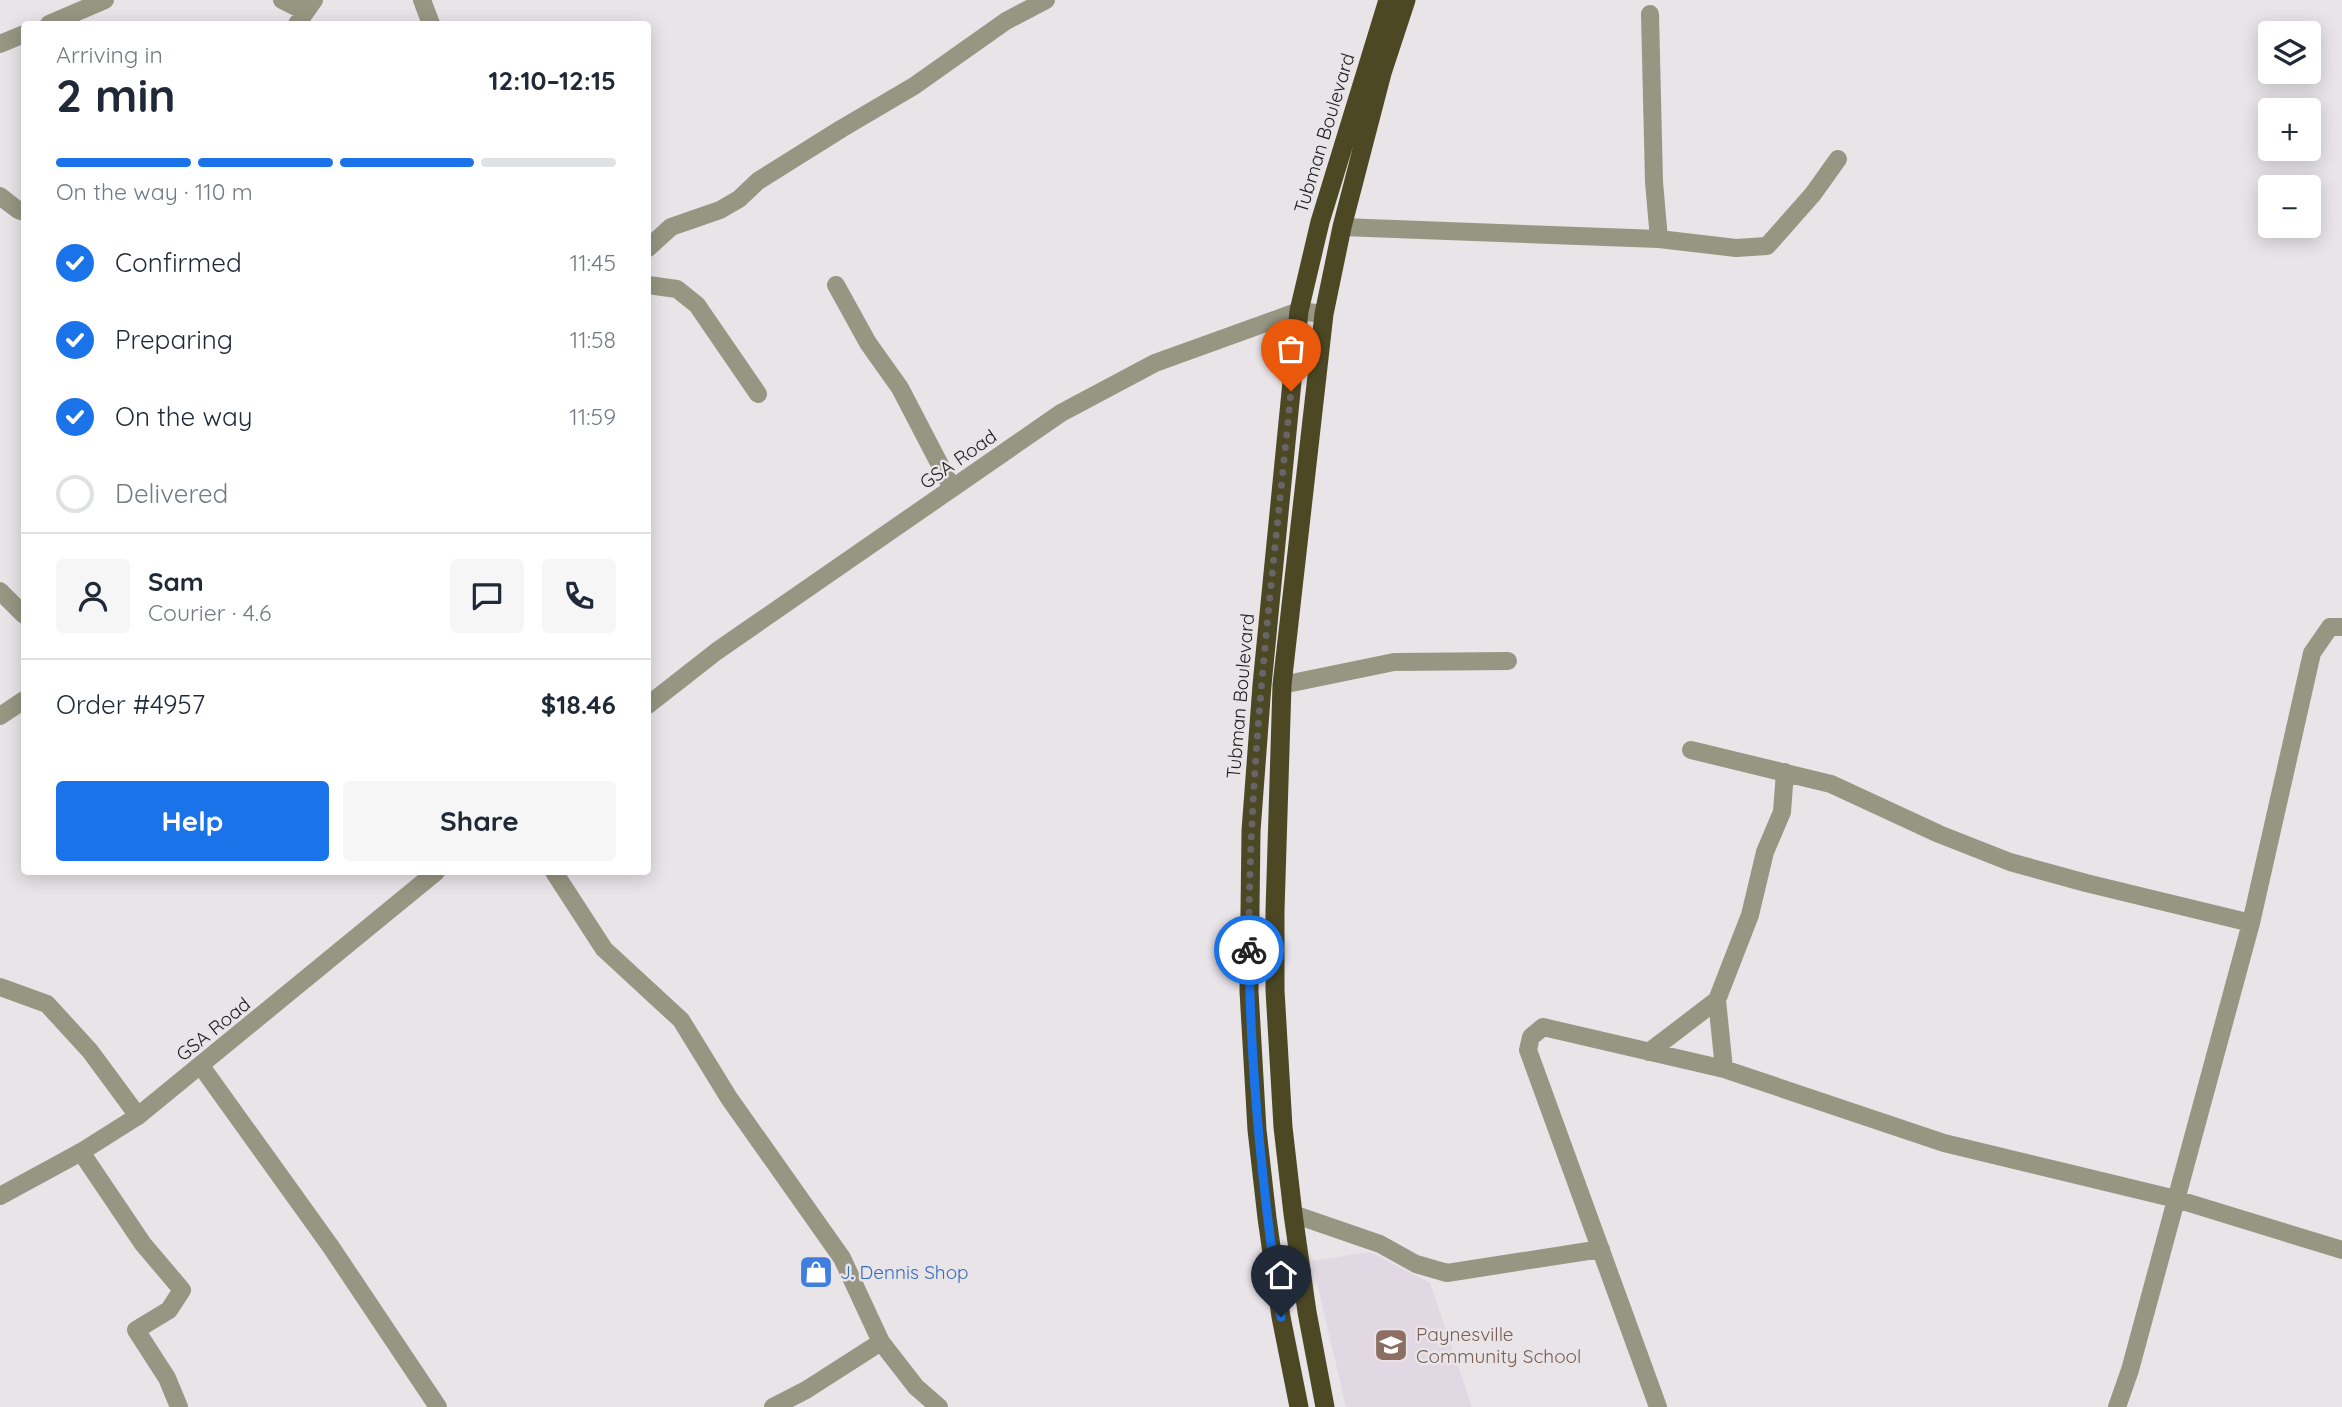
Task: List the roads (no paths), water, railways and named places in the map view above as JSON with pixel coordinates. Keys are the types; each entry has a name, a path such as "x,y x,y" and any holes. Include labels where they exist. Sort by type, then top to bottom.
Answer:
{"highway":[{"name":"Tubman Boulevard","path":"1299,1407 1279,1305 1257,1130 1249,991 1251,831 1262,685 1299,312 1320,222 1388,0"},
{"name":"Tubman Boulevard","path":"1325,1407 1307,1312 1283,1127 1275,990 1282,685 1324,314 1342,227 1382,73 1406,0"}],"street":[{"path":"56,21 106,0"},
{"path":"282,0 305,12"},
{"path":"422,0 430,21"},
{"path":"651,245 671,227 720,210 739,199 758,181 914,86 1006,22 1025,4 1046,0"},
{"path":"1650,14 1654,182 1659,239"},
{"path":"0,44 21,35"},
{"path":"1342,227 1659,239 1736,248 1767,246 1813,194 1838,159"},
{"path":"0,196 21,211"},
{"path":"651,285 677,289 697,305 758,394"},
{"path":"836,285 868,343 900,388 952,488"},
{"name":"GSA Road","path":"651,703 717,651 1061,413 1155,363 1299,312 1324,314"},
{"path":"0,591 21,612"},
{"path":"2117,1407 2130,1370 2251,923 2312,653 2330,627 2342,627"},
{"path":"1282,685 1394,662 1508,661"},
{"path":"0,716 21,702"},
{"path":"1690,750 1831,784 1939,834 2010,862 2251,923"},
{"path":"1724,1069 1717,1000 1750,915 1765,852 1782,812 1785,772"},
{"name":"GSA Road","path":"0,1196 81,1152 138,1116 432,875"},
{"path":"556,875 604,949 681,1020 729,1098 842,1258 881,1342 916,1387 939,1407"},
{"path":"0,987 47,1004 90,1051 138,1116"},
{"path":"1649,1052 1717,1000"},
{"path":"1658,1407 1528,1050 1531,1037 1543,1027 1724,1069 1944,1143 2176,1199 2342,1250"},
{"path":"201,1066 331,1248 438,1407"},
{"path":"81,1152 144,1244 183,1290 169,1310 136,1330 167,1378 179,1407"},
{"path":"1293,1214 1380,1244 1416,1264 1447,1273 1601,1250"},
{"path":"773,1407 806,1390 881,1342"}],"place":[{"name":"J. Dennis Shop","path":"816,1272"},
{"name":"Paynesville Community School","path":"1391,1345"}]}
